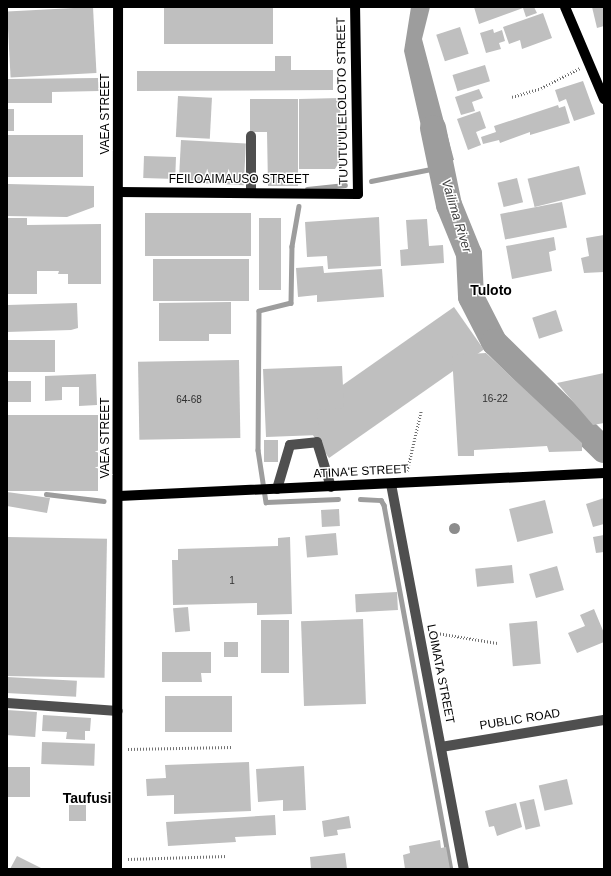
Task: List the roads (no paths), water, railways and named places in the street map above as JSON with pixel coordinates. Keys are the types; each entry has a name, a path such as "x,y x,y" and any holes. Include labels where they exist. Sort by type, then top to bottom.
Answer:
{"main road":[{"name":"VAEA STREET","path":"117,864 119,496 118,7"},
{"name":"TU'UTU'ULELOLOTO STREET","path":"355,7 358,194"},
{"path":"565,7 604,99"},
{"name":"FEILOAIMAUSO STREET","path":"119,192 358,194"},
{"name":"ATINA'E STREET","path":"119,496 404,484 604,473"}],"street":[{"path":"251,136 251,193"},
{"path":"274,489 290,445 317,442 332,487"},
{"name":"LOIMATA STREET","path":"391,484 464,869"},
{"path":"7,703 118,711"},
{"name":"PUBLIC ROAD","path":"441,747 604,720"}],"waterway":[{"name":"Vailima River","path":"433,128 449,205 469,254 471,297 494,342 604,450"},
{"path":"371,181 441,167"},
{"path":"307,189 345,185"},
{"path":"299,206 292,246 291,303 259,311 258,450 266,502 338,499"},
{"path":"46,494 104,501"},
{"path":"360,499 381,500 384,505 451,869"}],"district":[{"name":"Tuloto","path":"491,290"},
{"name":"Taufusi","path":"87,798"}]}
